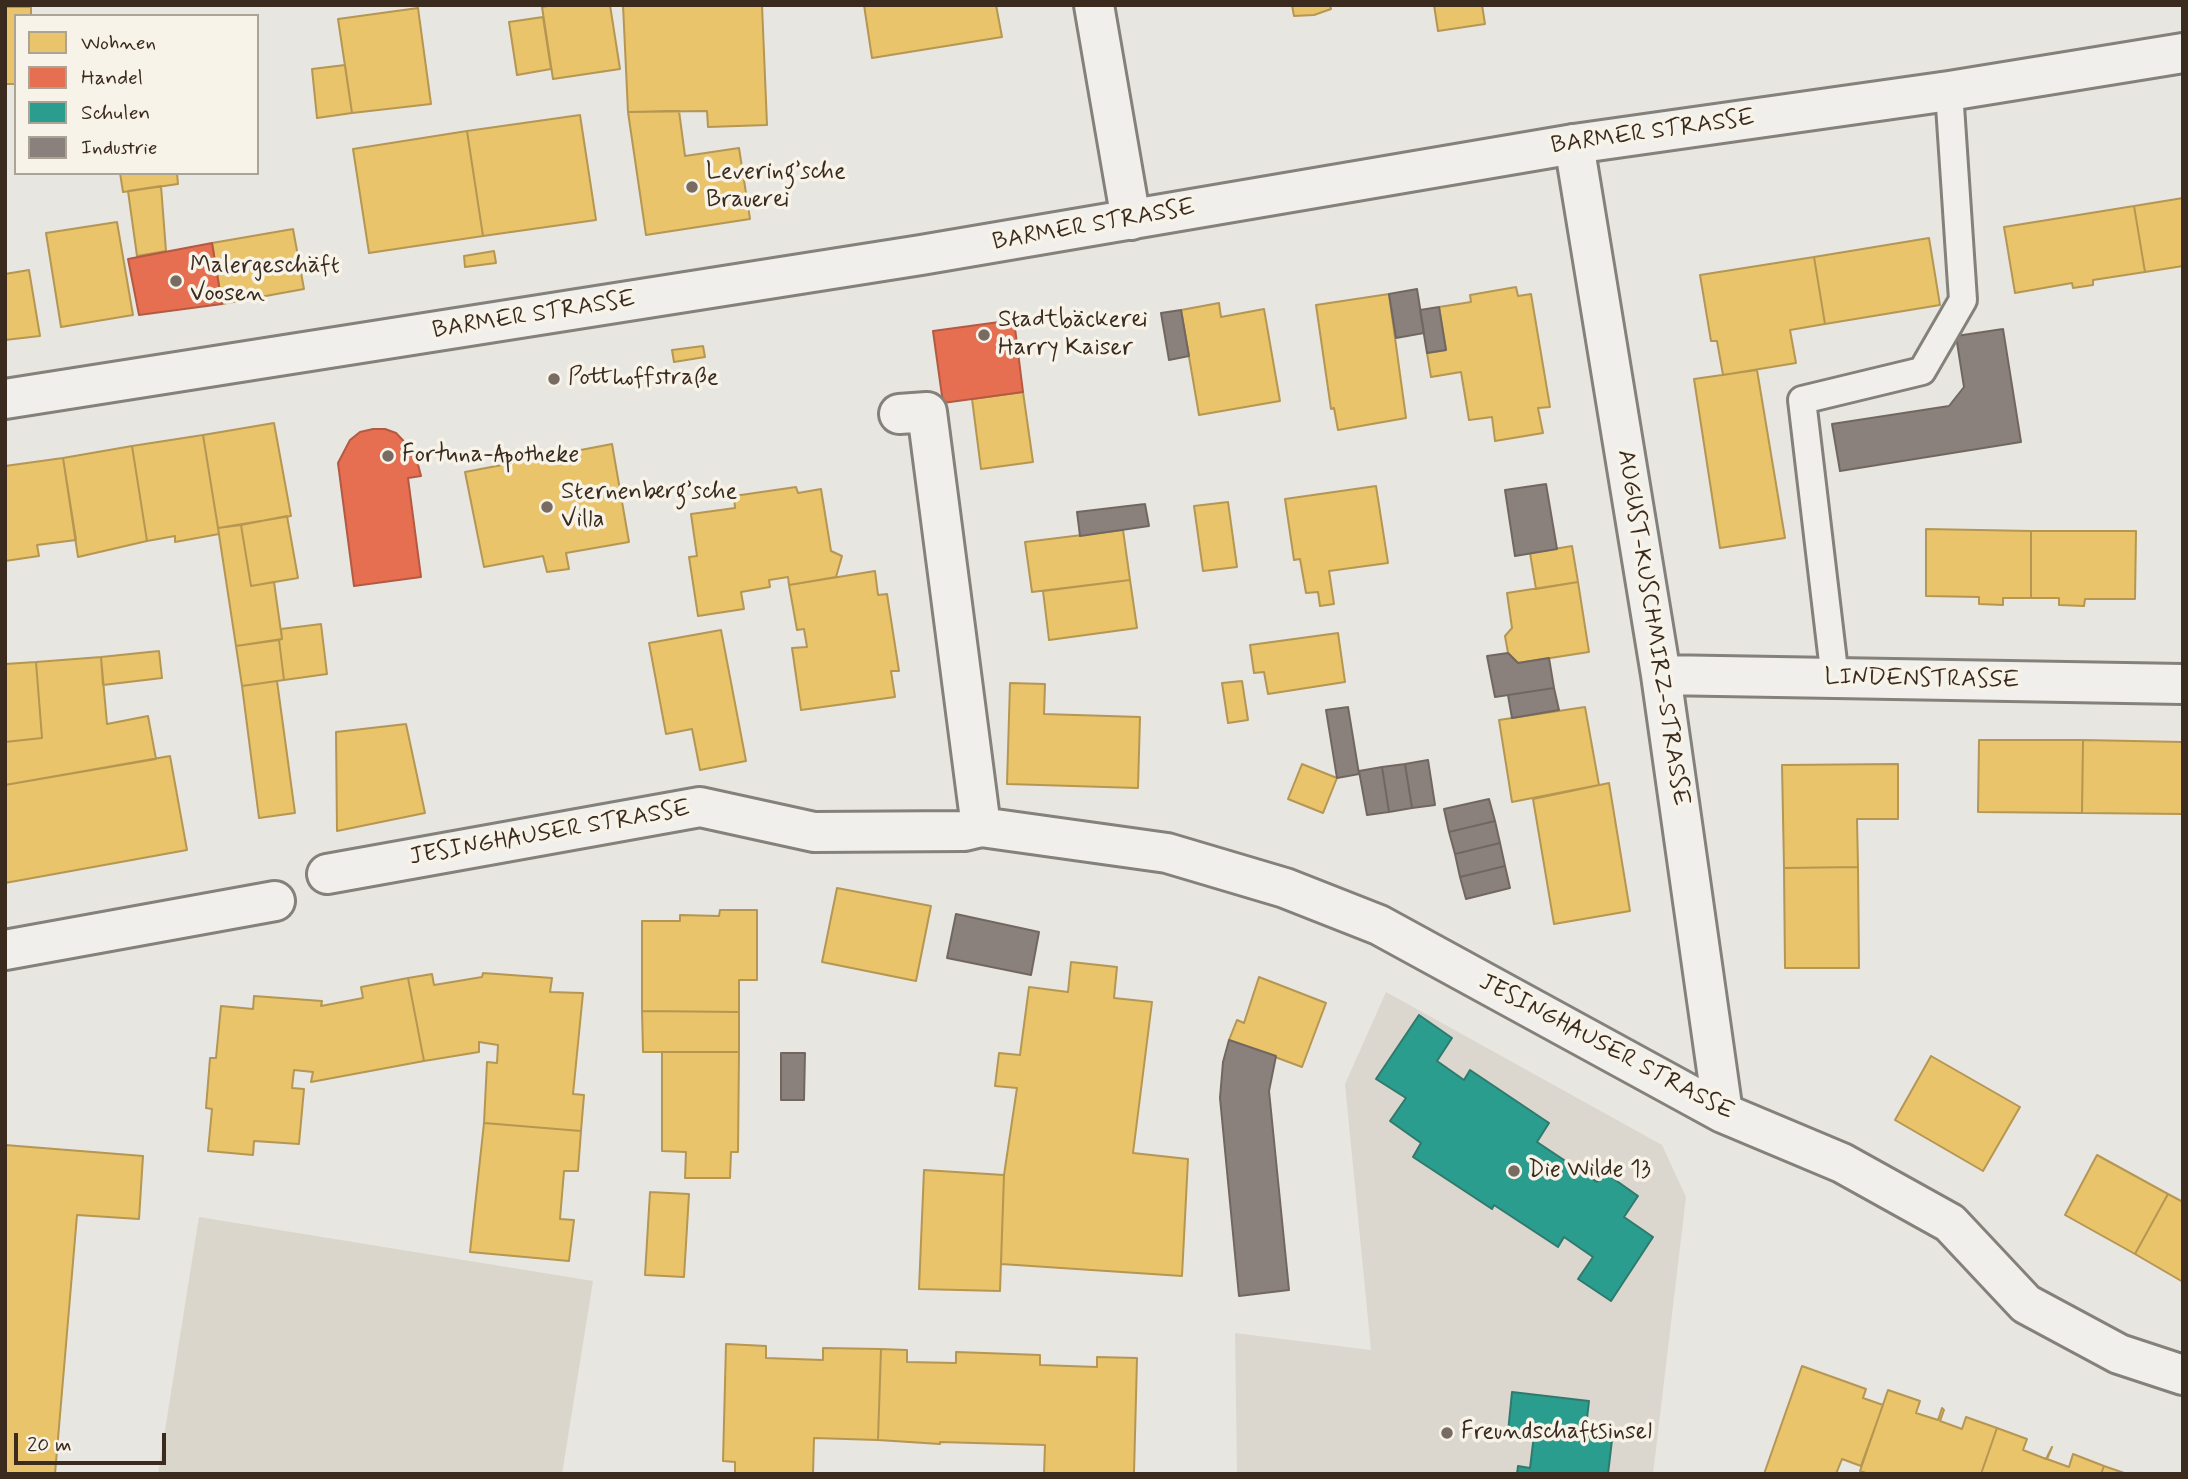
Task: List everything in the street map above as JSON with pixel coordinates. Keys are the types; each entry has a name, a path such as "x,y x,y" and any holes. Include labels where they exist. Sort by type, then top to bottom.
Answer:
{"street":[{"path":"1094,5 1132,220"},
{"name":"BARMER STRASSE","path":"5,398 563,313 1574,144 1949,91 2183,53"},
{"name":"AUGUST-KUSCHMIRZ-STRASSE","path":"1574,144 1661,675 1723,1113"},
{"path":"899,414 927,412 981,827"},
{"name":"LINDENSTRASSE","path":"1661,675 2183,684"},
{"name":"JESINGHAUSER STRASSE","path":"327,874 700,807 814,832 964,831 981,827 1167,853 1297,892 1379,925 1723,1113 1842,1163 1950,1223 2026,1304 2119,1354 2183,1375"},
{"path":"5,950 275,901"}],"lane":[{"path":"1835,679 1802,400 1922,371 1963,300 1949,91"}],"shaded area":[{"name":"Die Wilde 13","path":"1386,992 1662,1145 1686,1197 1653,1474 1237,1474 1235,1333 1371,1350 1345,1084"},
{"path":"199,1217 593,1281 562,1474 158,1474"}],"building: Wohnen":[{"path":"610,5 620,69 553,79 542,7"},
{"path":"623,5 762,5 767,125 708,127 707,111 628,112"},
{"path":"864,5 996,5 1002,37 872,58"},
{"path":"1292,5 1330,5 1331,9 1314,15 1294,16"},
{"path":"1434,5 1482,5 1485,24 1438,31"},
{"path":"5,7 31,7 31,14 14,14 14,84 5,84"},
{"path":"418,8 431,104 352,113 338,19"},
{"path":"543,17 551,69 517,75 509,22"},
{"path":"345,65 352,113 317,118 312,69"},
{"name":"Levering’sche Brauerei","path":"679,111 685,156 739,148 750,219 646,235 628,112"},
{"path":"580,115 596,220 483,236 467,131"},
{"path":"467,131 483,236 369,253 353,149"},
{"path":"120,175 177,175 178,184 123,192"},
{"path":"161,186 166,251 137,256 128,191"},
{"path":"2183,198 2183,266 2145,272 2134,206"},
{"path":"2134,206 2145,272 2093,280 2093,285 2073,288 2072,283 2015,293 2004,227"},
{"path":"117,222 133,315 61,327 46,233"},
{"path":"293,229 304,289 222,304 212,243"},
{"path":"1929,238 1940,305 1825,324 1814,257"},
{"path":"494,251 496,263 465,267 464,256"},
{"path":"1814,257 1825,324 1790,330 1796,363 1723,375 1717,341 1711,341 1700,275"},
{"path":"29,270 40,336 5,340 5,274"},
{"path":"1516,287 1518,296 1531,294 1550,407 1538,408 1543,433 1495,441 1492,417 1469,420 1461,372 1431,377 1427,353 1446,350 1439,307 1471,302 1470,295"},
{"path":"1389,294 1406,418 1338,430 1334,408 1331,409 1316,305"},
{"path":"1219,303 1221,317 1264,309 1280,401 1199,415 1181,310"},
{"path":"703,346 705,357 674,362 672,350"},
{"path":"1757,370 1785,538 1720,548 1694,379"},
{"path":"1023,392 1033,462 981,469 972,399"},
{"path":"274,423 291,516 218,528 203,435"},
{"path":"203,435 219,534 175,542 175,536 147,541 132,446"},
{"name":"Sternenberg’sche Villa","path":"612,444 629,542 566,553 569,569 547,572 543,556 484,567 465,472"},
{"path":"132,446 147,541 78,557 63,458"},
{"path":"63,458 76,540 37,545 39,556 5,561 5,466"},
{"path":"1376,486 1388,563 1329,571 1334,604 1320,606 1318,592 1306,593 1300,559 1294,560 1285,499"},
{"path":"796,487 798,493 821,489 831,551 842,556 836,577 789,585 788,577 769,580 770,587 741,592 744,609 698,616 689,557 697,556 691,514 735,508 734,496"},
{"path":"1228,502 1237,567 1203,571 1194,506"},
{"path":"287,516 298,578 251,586 241,525"},
{"path":"241,525 251,586 274,582 282,639 236,646 218,528"},
{"path":"1926,529 2031,531 2031,598 2003,598 2003,605 1979,604 1979,597 1926,596"},
{"path":"1123,530 1130,580 1032,592 1025,542"},
{"path":"2031,531 2136,531 2135,599 2085,599 2084,606 2059,605 2059,598 2031,598"},
{"path":"1572,546 1578,582 1536,589 1530,553"},
{"path":"875,571 878,595 887,594 899,671 891,671 895,697 801,710 792,648 807,647 804,629 797,630 789,585"},
{"path":"1130,580 1137,628 1049,640 1043,591"},
{"path":"1578,582 1589,652 1518,663 1508,653 1505,636 1512,628 1507,593"},
{"path":"321,624 327,674 284,680 279,640 282,639 281,629"},
{"path":"721,630 746,761 700,770 692,729 666,734 649,643"},
{"path":"1338,633 1345,682 1268,694 1264,672 1254,673 1250,645"},
{"path":"279,640 284,680 242,686 236,646"},
{"path":"159,651 162,678 103,685 101,657"},
{"path":"101,657 107,724 148,716 156,759 5,785 5,742 42,738 36,662"},
{"path":"36,662 42,738 5,742 5,664"},
{"path":"277,681 295,813 259,818 242,686"},
{"path":"1242,681 1248,720 1228,723 1222,683"},
{"path":"1010,683 1045,684 1044,714 1140,717 1138,788 1007,784"},
{"path":"1585,707 1599,785 1512,802 1499,720"},
{"path":"406,724 425,813 337,831 336,732"},
{"path":"1979,740 2083,740 2082,813 1978,812"},
{"path":"2083,740 2183,742 2183,814 2082,813"},
{"path":"170,756 187,850 5,883 5,785"},
{"path":"1302,764 1337,778 1323,813 1288,799"},
{"path":"1898,764 1898,819 1857,819 1858,867 1784,868 1782,765"},
{"path":"1609,783 1630,911 1554,924 1533,799"},
{"path":"1858,867 1859,968 1785,968 1784,868"},
{"path":"837,888 931,906 916,981 822,962"},
{"path":"720,910 757,910 757,980 739,980 739,1012 642,1011 642,921 680,921 680,915 719,916"},
{"path":"1071,962 1117,967 1114,998 1152,1002 1133,1153 1188,1159 1182,1276 1001,1264 1004,1175 1017,1088 995,1086 999,1053 1020,1055 1029,987 1068,992"},
{"path":"483,973 552,978 550,992 583,993 573,1094 584,1095 581,1131 484,1123 487,1062 497,1063 498,1045 479,1042 479,1052 424,1061 408,978 432,974 434,985 482,977"},
{"path":"1259,977 1326,1003 1302,1067 1229,1040 1237,1020 1244,1023"},
{"path":"408,978 424,1061 311,1082 313,1072 294,1070 292,1088 304,1089 299,1144 254,1141 253,1155 208,1151 212,1109 206,1108 210,1058 216,1058 221,1006 253,1009 254,996 322,1001 321,1006 363,998 361,987"},
{"path":"642,1011 739,1012 739,1052 643,1052"},
{"path":"662,1052 739,1052 738,1152 731,1152 730,1178 685,1178 686,1152 662,1151"},
{"path":"1931,1056 2020,1107 1983,1171 1895,1120"},
{"path":"484,1123 581,1131 578,1171 564,1171 560,1219 574,1220 569,1261 470,1252"},
{"path":"5,1145 143,1156 139,1219 77,1215 55,1474 5,1474"},
{"path":"2097,1155 2168,1194 2135,1254 2065,1215"},
{"path":"924,1170 1004,1175 1000,1291 919,1289"},
{"path":"650,1192 689,1194 684,1277 645,1275"},
{"path":"2168,1194 2183,1202 2183,1282 2135,1254"},
{"path":"726,1344 766,1346 766,1358 823,1360 823,1348 881,1349 878,1440 814,1438 813,1474 735,1474 735,1462 723,1461"},
{"path":"881,1349 907,1350 907,1362 956,1363 956,1352 1040,1355 1040,1365 1097,1367 1097,1357 1137,1358 1134,1473 1044,1474 1045,1445 940,1444 878,1440"},
{"path":"1802,1366 1866,1389 1863,1398 1883,1405 1861,1466 1842,1459 1836,1474 1764,1474"},
{"path":"1888,1390 1920,1401 1916,1413 1938,1420 1942,1408 1944,1410 1940,1421 1962,1429 1966,1417 1997,1428 1981,1474 1869,1474 1860,1471"},
{"path":"1997,1428 2027,1439 2023,1450 2046,1459 2052,1447 2047,1459 2069,1467 2073,1454 2104,1466 2101,1474 1981,1474"},
{"path":"2104,1466 2127,1474 2101,1474"}],"building: Handel":[{"name":"Malergeschäft Voosen","path":"212,243 222,304 139,315 128,259"},
{"path":"1014,320 1023,392 943,403 933,331"},
{"path":"373,429 396,433 415,453 421,476 408,478 421,577 354,586 338,463 350,440 360,432"}],"building: Schulen":[{"path":"1419,1015 1452,1038 1437,1061 1464,1080 1470,1070 1549,1123 1537,1142 1597,1182 1604,1172 1638,1196 1624,1217 1653,1237 1611,1301 1578,1279 1593,1257 1564,1237 1558,1247 1494,1205 1492,1209 1413,1157 1421,1143 1390,1121 1406,1098 1376,1079"},
{"path":"1512,1392 1589,1401 1585,1436 1612,1440 1608,1474 1517,1474 1518,1466 1530,1468 1534,1435 1508,1432"}],"building: Industrie":[{"path":"1417,289 1424,333 1396,338 1389,294"},
{"path":"1439,307 1446,350 1427,353 1420,310"},
{"path":"1181,310 1189,356 1169,360 1161,313"},
{"path":"2003,329 2021,442 1840,471 1832,424 1949,406 1964,387 1956,336"},
{"path":"1546,484 1557,549 1515,556 1505,490"},
{"path":"1145,504 1149,526 1080,536 1077,512"},
{"path":"1508,653 1518,663 1549,658 1554,688 1495,697 1487,656"},
{"path":"1554,688 1559,710 1512,718 1508,695"},
{"path":"1348,707 1359,774 1337,778 1326,710"},
{"path":"1428,760 1435,805 1412,808 1405,764"},
{"path":"1405,764 1412,808 1389,812 1382,767"},
{"path":"1382,767 1389,812 1367,815 1359,771"},
{"path":"1489,799 1495,821 1449,832 1444,809"},
{"path":"1495,821 1500,843 1455,854 1449,832"},
{"path":"1500,843 1505,866 1460,877 1455,854"},
{"path":"1505,866 1510,888 1466,899 1460,877"},
{"path":"956,914 1039,932 1031,975 947,958"},
{"path":"1229,1040 1276,1056 1269,1091 1289,1290 1239,1296 1220,1098 1223,1062"},
{"path":"781,1053 805,1053 804,1100 781,1100"}],"place":[{"name":"Levering’sche Brauerei","path":"692,187"},
{"name":"Malergeschäft Voosen","path":"176,281"},
{"name":"Stadtbäckerei Harry Kaiser","path":"984,335"},
{"name":"Potthoffstraße","path":"554,379"},
{"name":"Fortuna-Apotheke","path":"388,456"},
{"name":"Sternenberg’sche Villa","path":"547,507"},
{"name":"Die Wilde 13","path":"1514,1171"},
{"name":"Freundschaftsinsel","path":"1447,1433"}]}
